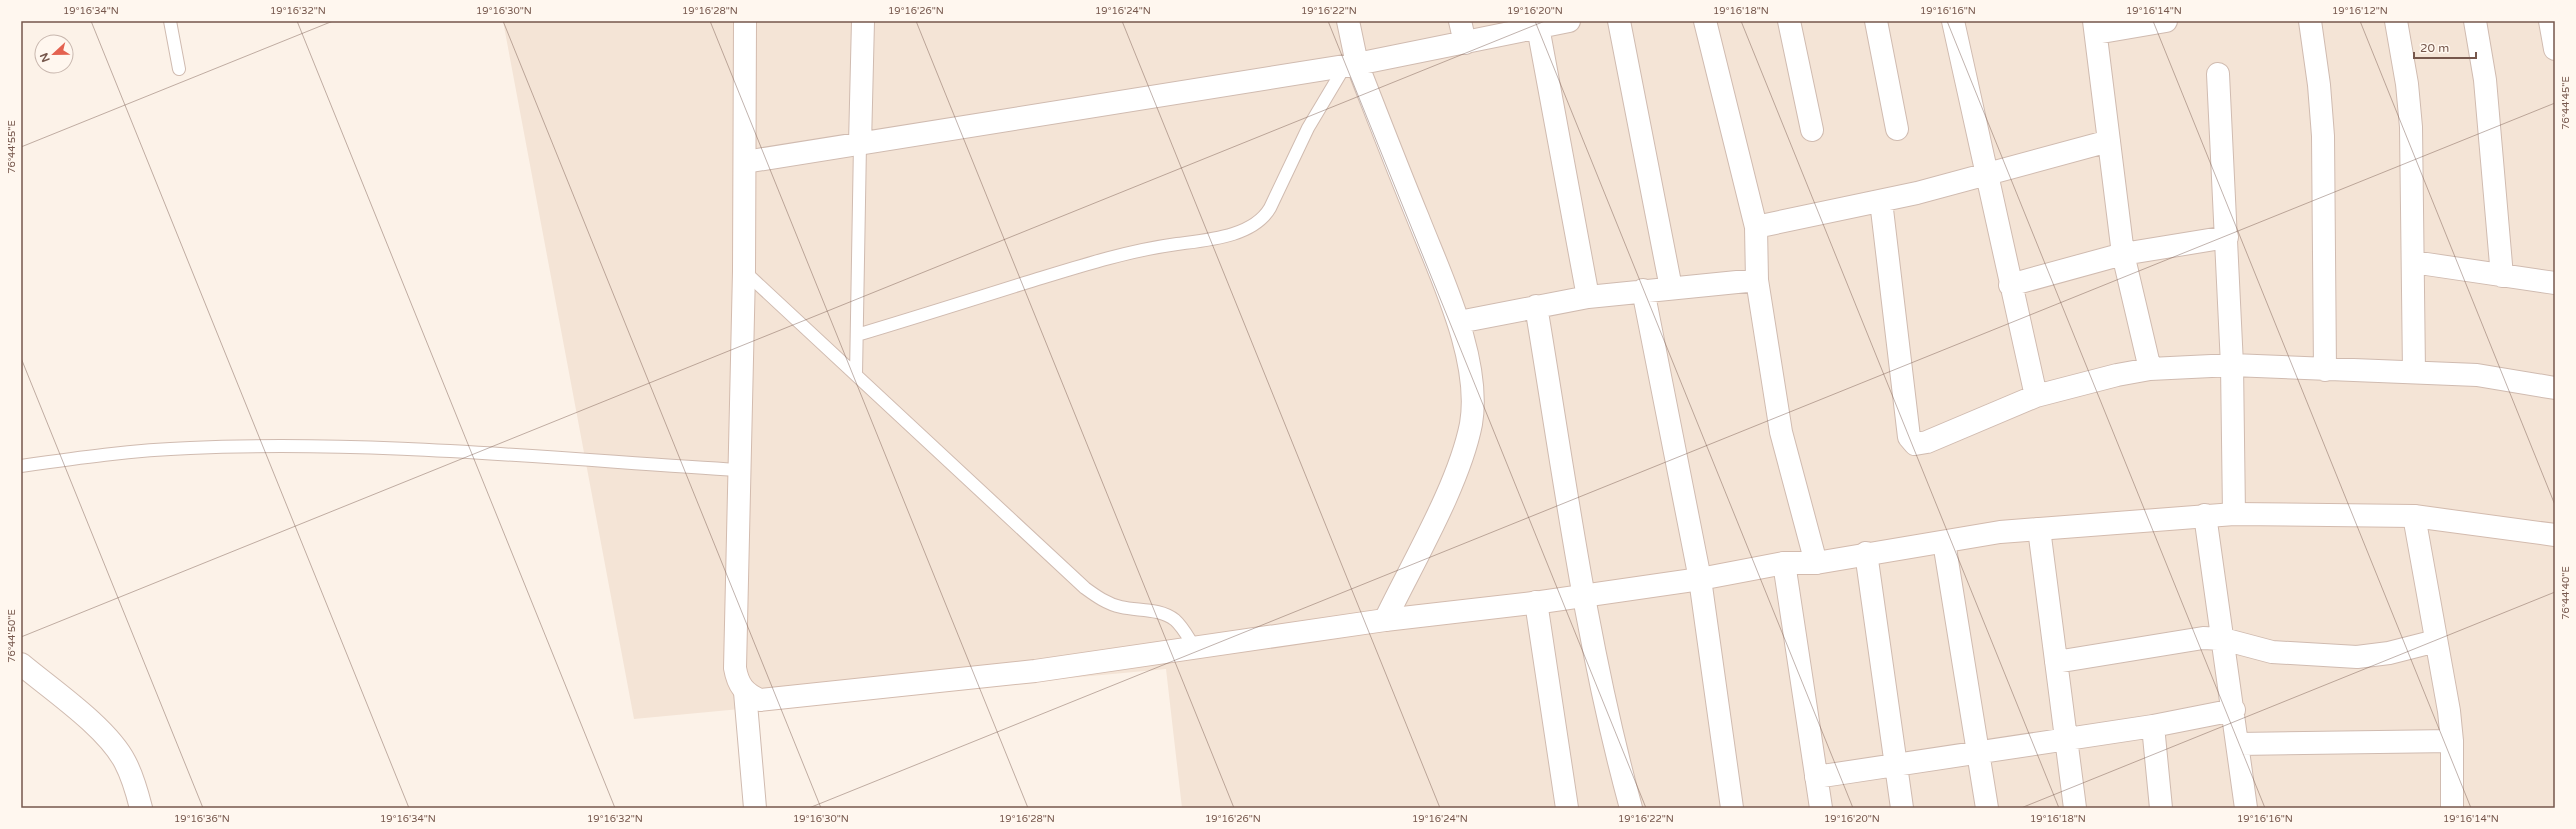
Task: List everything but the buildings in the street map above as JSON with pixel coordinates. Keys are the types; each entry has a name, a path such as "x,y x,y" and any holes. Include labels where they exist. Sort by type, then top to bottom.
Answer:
{"street":[{"path":"746,21 744,271 735,668 736,676 744,692 755,808"},
{"path":"860,144 863,21"},
{"path":"1348,21 1351,65 1459,322 1471,378 1471,423 1452,481 1385,620"},
{"path":"1460,21 1465,43"},
{"path":"745,162 1351,65 1568,21"},
{"path":"1619,21 1671,288"},
{"path":"1705,21 1756,227 1757,280 1782,432 1816,563"},
{"path":"1789,21 1812,130"},
{"path":"1876,21 1897,129"},
{"path":"1953,21 1985,174 2036,396"},
{"path":"2150,369 2124,254 2095,27 2166,21"},
{"path":"2310,21 2319,85 2323,136 2325,370"},
{"path":"2396,21 2402,48 2411,126 2414,372"},
{"path":"2475,21 2485,80 2502,276"},
{"path":"2550,21 2555,49"},
{"path":"1538,27 1588,297"},
{"path":"2218,74 2232,365 2234,514"},
{"path":"1756,227 1881,201 2109,141"},
{"path":"1881,201 1911,441 1915,444 1927,442 2036,396 2117,375 2150,369 2232,365 2325,370 2414,372 2477,375 2555,388"},
{"path":"2010,285 2124,254 2226,237"},
{"path":"2413,262 2555,283"},
{"path":"1459,322 1588,297 1643,290 1757,280"},
{"path":"1643,290 1700,579 1732,808"},
{"path":"1536,306 1584,596 1607,718 1631,808"},
{"path":"744,692 760,700 769,700 1035,671 1385,620 1584,596 1700,579 1784,563 1816,563 1866,553 1944,542 2000,532 2205,515 2234,514 2414,516 2555,535"},
{"path":"2205,515 2234,710 2246,808"},
{"path":"2414,516 2452,740 2452,808"},
{"path":"2039,529 2075,808"},
{"path":"1944,542 1987,808"},
{"path":"1866,553 1902,808"},
{"path":"1784,563 1821,808"},
{"path":"1536,602 1567,808"},
{"path":"2056,662 2203,638 2223,639 2272,652 2357,657 2389,653 2436,641"},
{"path":"21,664 100,731 114,746 125,761 133,779 141,808"},
{"path":"1816,777 2065,738 2153,726 2234,710"},
{"path":"2153,726 2161,808"},
{"path":"2238,744 2452,740"}],"lane":[{"path":"170,21 179,69"},
{"path":"857,335 1103,259 1154,247 1195,241 1252,226 1265,216 1270,208 1308,128 1351,65"},
{"path":"856,375 860,144"},
{"path":"744,271 1085,588 1103,601 1120,607 1156,612 1168,616 1176,621 1195,648"},
{"path":"21,466 92,456 190,448 371,447 740,470"}],"shaded area":[{"path":"503,21 2555,21 2555,808 1182,808 1166,669 634,719"}]}
